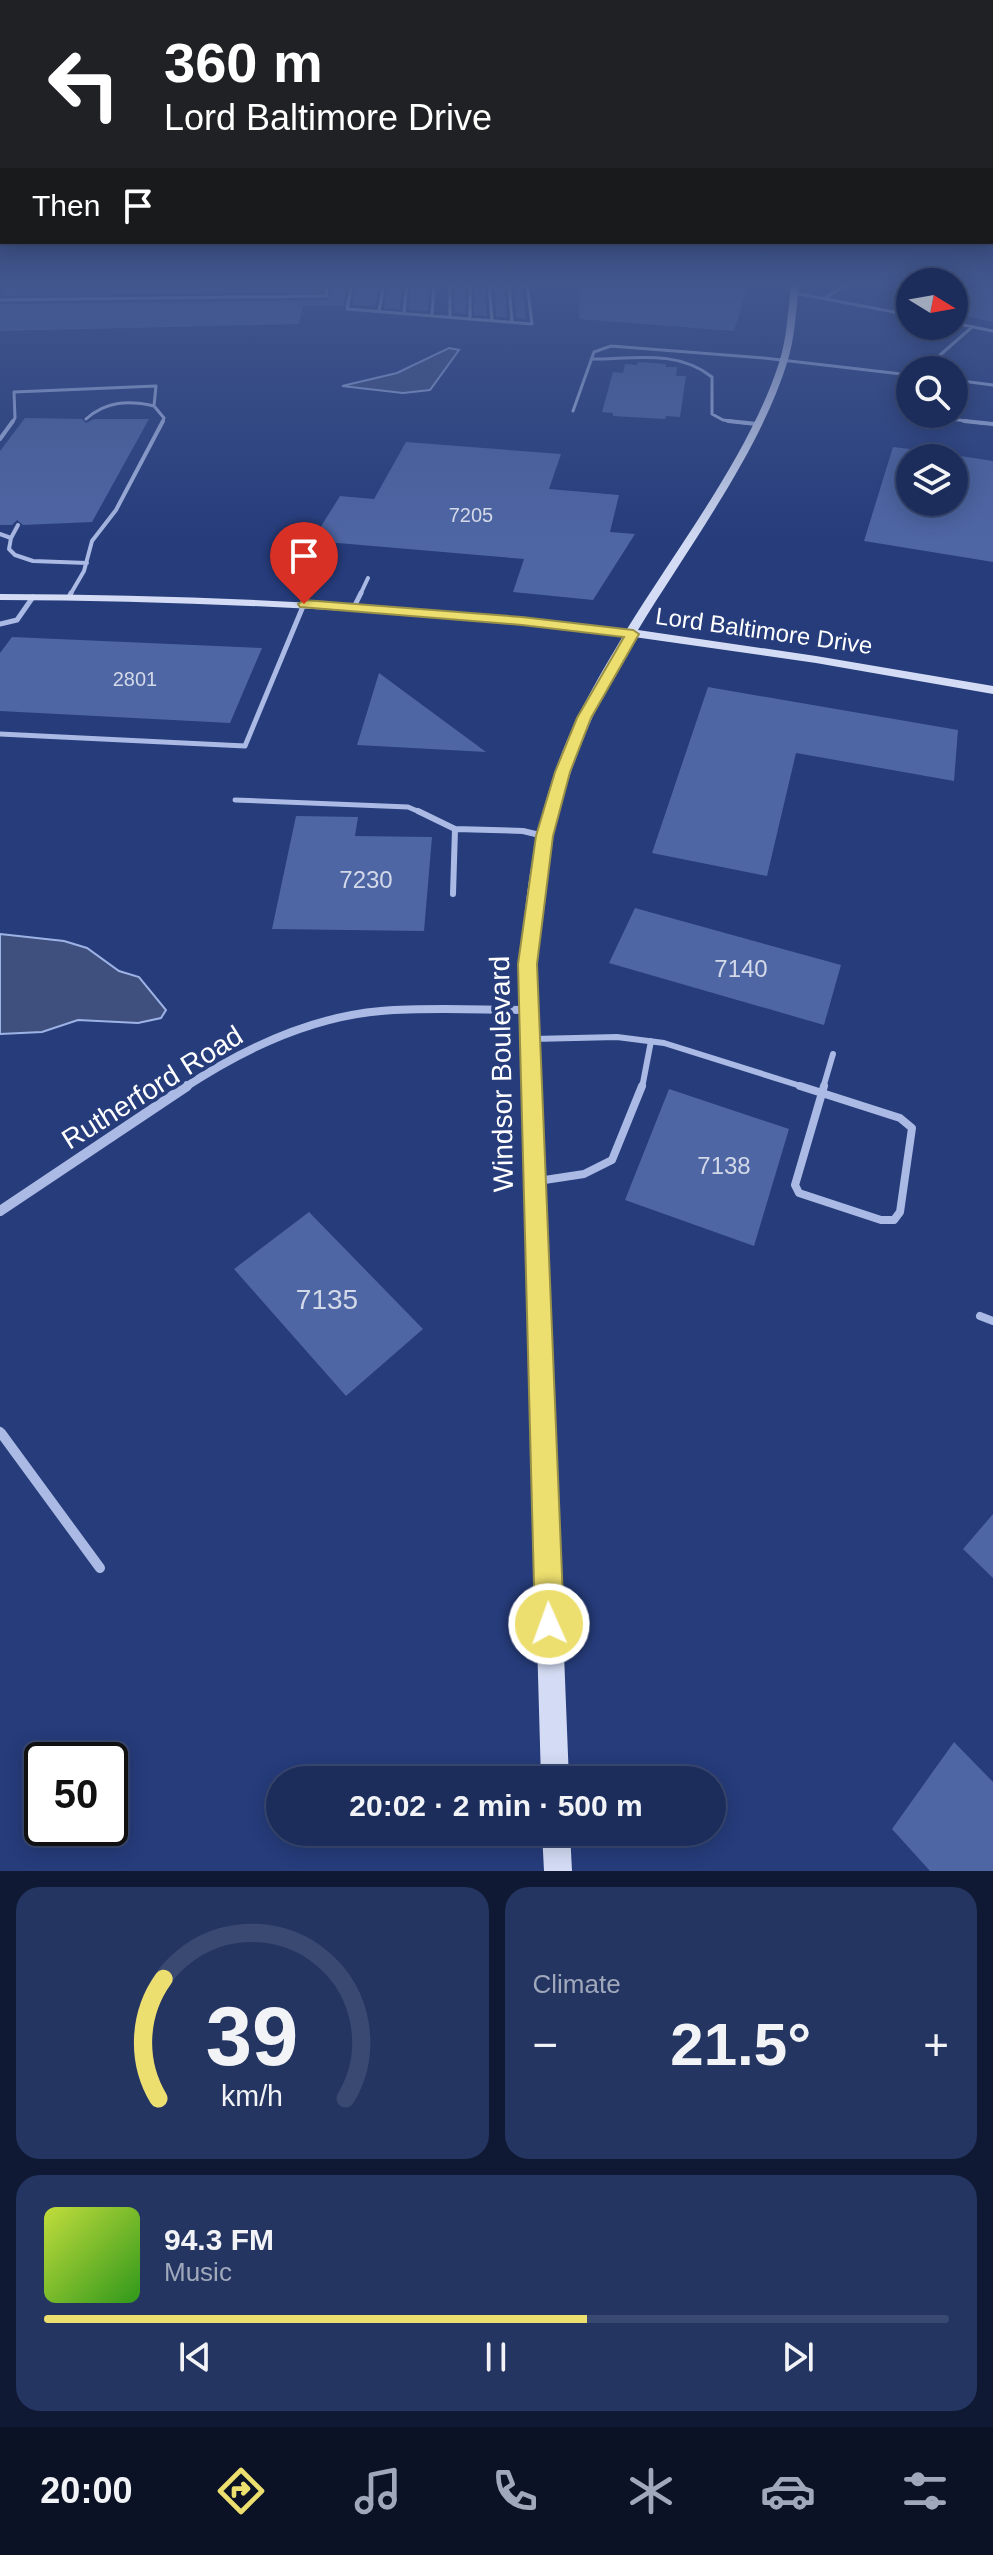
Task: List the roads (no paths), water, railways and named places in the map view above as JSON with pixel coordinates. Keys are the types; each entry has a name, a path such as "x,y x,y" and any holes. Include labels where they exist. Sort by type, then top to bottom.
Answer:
{"main road":[{"name":"Windsor Boulevard","path":"555,1766 528,1010 528,964 544,836 563,772 584,718 757,424 779,371"},
{"name":"Lord Baltimore Drive","path":"0,597 304,604 522,621 816,659 993,690"},
{"path":"557,1846 558,1871"}],"street":[{"name":"Rutherford Road","path":"0,1211 215,1068 296,1029 336,1018 381,1011 528,1010"}],"lane":[{"path":"573,411 587,371"},
{"path":"702,371 712,377 712,414 723,420 757,424"},
{"path":"968,382 993,385"},
{"path":"0,439 15,418 14,392 156,386 154,406"},
{"path":"69,597 87,563 92,541 116,510 164,418 154,406 118,403 96,410 86,419"},
{"path":"968,421 993,424"},
{"path":"18,525 9,549 13,555 24,559 87,563"},
{"path":"0,534 11,538"},
{"path":"354,607 368,578"},
{"path":"0,624 17,620 33,597"},
{"path":"0,734 245,746 304,604"},
{"path":"235,800 408,807 455,829 523,831 544,836"},
{"path":"453,894 455,829"},
{"path":"530,1039 617,1037 651,1041 821,1092 900,1118 912,1128 900,1212 894,1220 881,1220 799,1193 795,1185 821,1092 833,1054"},
{"path":"534,1182 584,1174 612,1160 642,1089 651,1041"},
{"path":"980,1316 993,1321"},
{"path":"0,1431 100,1568"}],"water":[{"path":"444,371 430,390 403,393 342,386 397,373"},
{"path":"0,934 64,941 87,948 119,971 139,977 166,1010 161,1018 138,1023 78,1020 42,1032 0,1034"}]}
